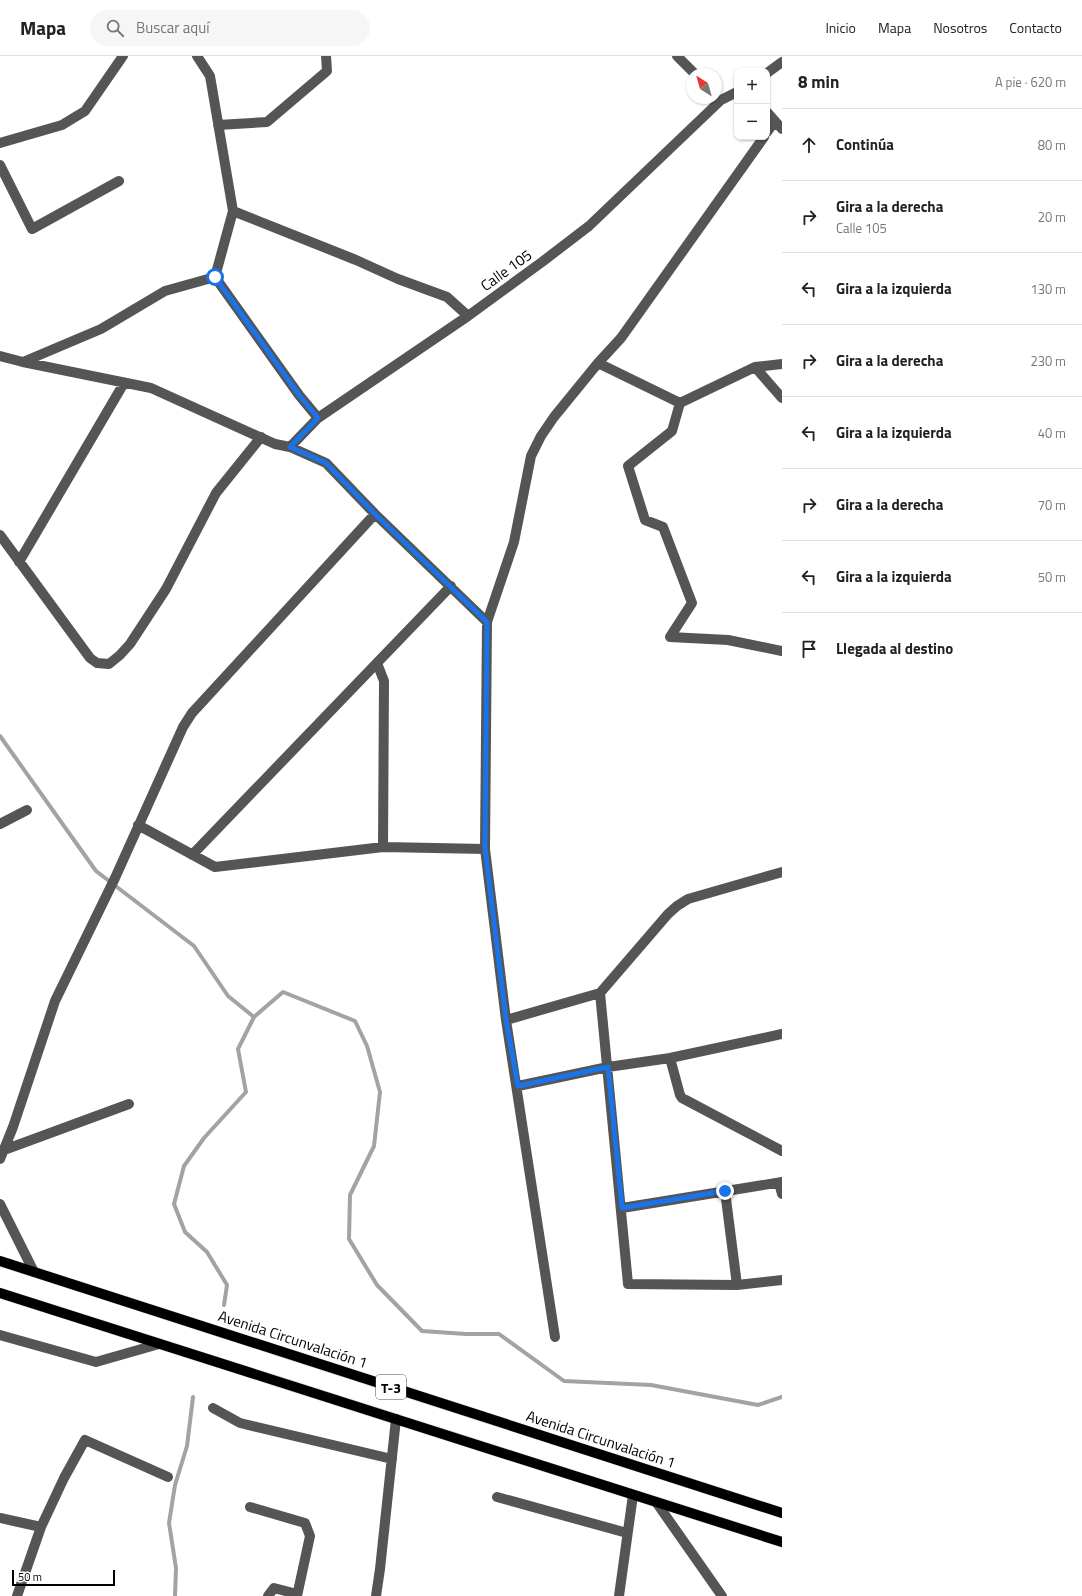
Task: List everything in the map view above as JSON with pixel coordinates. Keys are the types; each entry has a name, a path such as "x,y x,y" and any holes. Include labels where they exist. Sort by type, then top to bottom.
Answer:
{"main road":[{"name":"Avenida Circunvalación 1","path":"0,1261 782,1513"},
{"name":"T-3","path":"0,1293 782,1542"}],"street":[{"path":"0,143 62,125 84,111 123,56"},
{"path":"197,56 210,76 232,211 215,277 299,395 318,418"},
{"path":"218,125 267,122 327,71 326,56"},
{"path":"677,56 689,68"},
{"path":"770,71 782,62"},
{"name":"Calle 105","path":"722,96 734,93"},
{"name":"Calle 105","path":"290,447 318,418 468,316 588,226 712,104"},
{"path":"770,115 782,129"},
{"path":"770,128 775,121"},
{"path":"556,1337 518,1086 506,1020 485,848 487,622 514,542 531,456 541,436 554,417 598,363 621,338 762,140"},
{"path":"0,164 32,229 119,181"},
{"path":"232,211 356,260 398,279 447,297 468,316"},
{"path":"23,362 101,329 165,290 215,277"},
{"path":"0,356 151,388 275,444 290,447 326,463 375,514 487,622"},
{"path":"598,363 680,403"},
{"path":"782,364 755,367 680,403 672,431 628,466 645,520 663,527 692,603 670,637 728,640 782,651"},
{"path":"755,367 782,398"},
{"path":"19,562 124,383"},
{"path":"0,535 90,658 100,664 113,662 130,644 166,589 216,493 261,437"},
{"path":"2,1155 55,1001 115,878 183,727 192,713 375,514"},
{"path":"192,855 451,586"},
{"path":"377,663 384,681 383,847"},
{"path":"0,824 27,810"},
{"path":"138,825 214,867 383,847 485,848"},
{"path":"506,1020 600,993 668,914 677,906 688,899 782,872"},
{"path":"600,993 622,1208 628,1284 737,1285 782,1280"},
{"path":"518,1086 608,1067 670,1058 782,1034"},
{"path":"670,1058 682,1098 782,1151"},
{"path":"2,1155 128,1104"},
{"path":"622,1208 780,1182 782,1194"},
{"path":"725,1191 737,1285"},
{"path":"0,1204 34,1272"},
{"path":"0,1335 96,1362 159,1344"},
{"path":"213,1408 240,1422 392,1459"},
{"path":"376,1596 396,1419"},
{"path":"17,1596 41,1527 64,1478 85,1440 168,1477"},
{"path":"619,1596 633,1495"},
{"path":"497,1497 627,1533"},
{"path":"656,1502 722,1596"},
{"path":"250,1507 305,1523 310,1536 297,1595 274,1588 268,1596"},
{"path":"0,1518 41,1527"}],"waterway":[{"path":"0,736 96,871 194,946 228,996 254,1017 283,992 355,1021 367,1046 380,1092 374,1146 350,1195 349,1239 377,1285 422,1331 466,1334 499,1334 564,1381 651,1385 758,1405 782,1397"},
{"path":"224,1305 227,1285 207,1252 185,1232 174,1204 184,1166 204,1138 246,1092 238,1049 254,1017"},
{"path":"175,1596 176,1568 169,1523 175,1485 187,1446 193,1397"}],"route":[{"path":"215,277 299,395 318,418 290,447 326,463 375,514 487,622 485,848 506,1020 518,1086 608,1067 622,1208 725,1191"}]}
